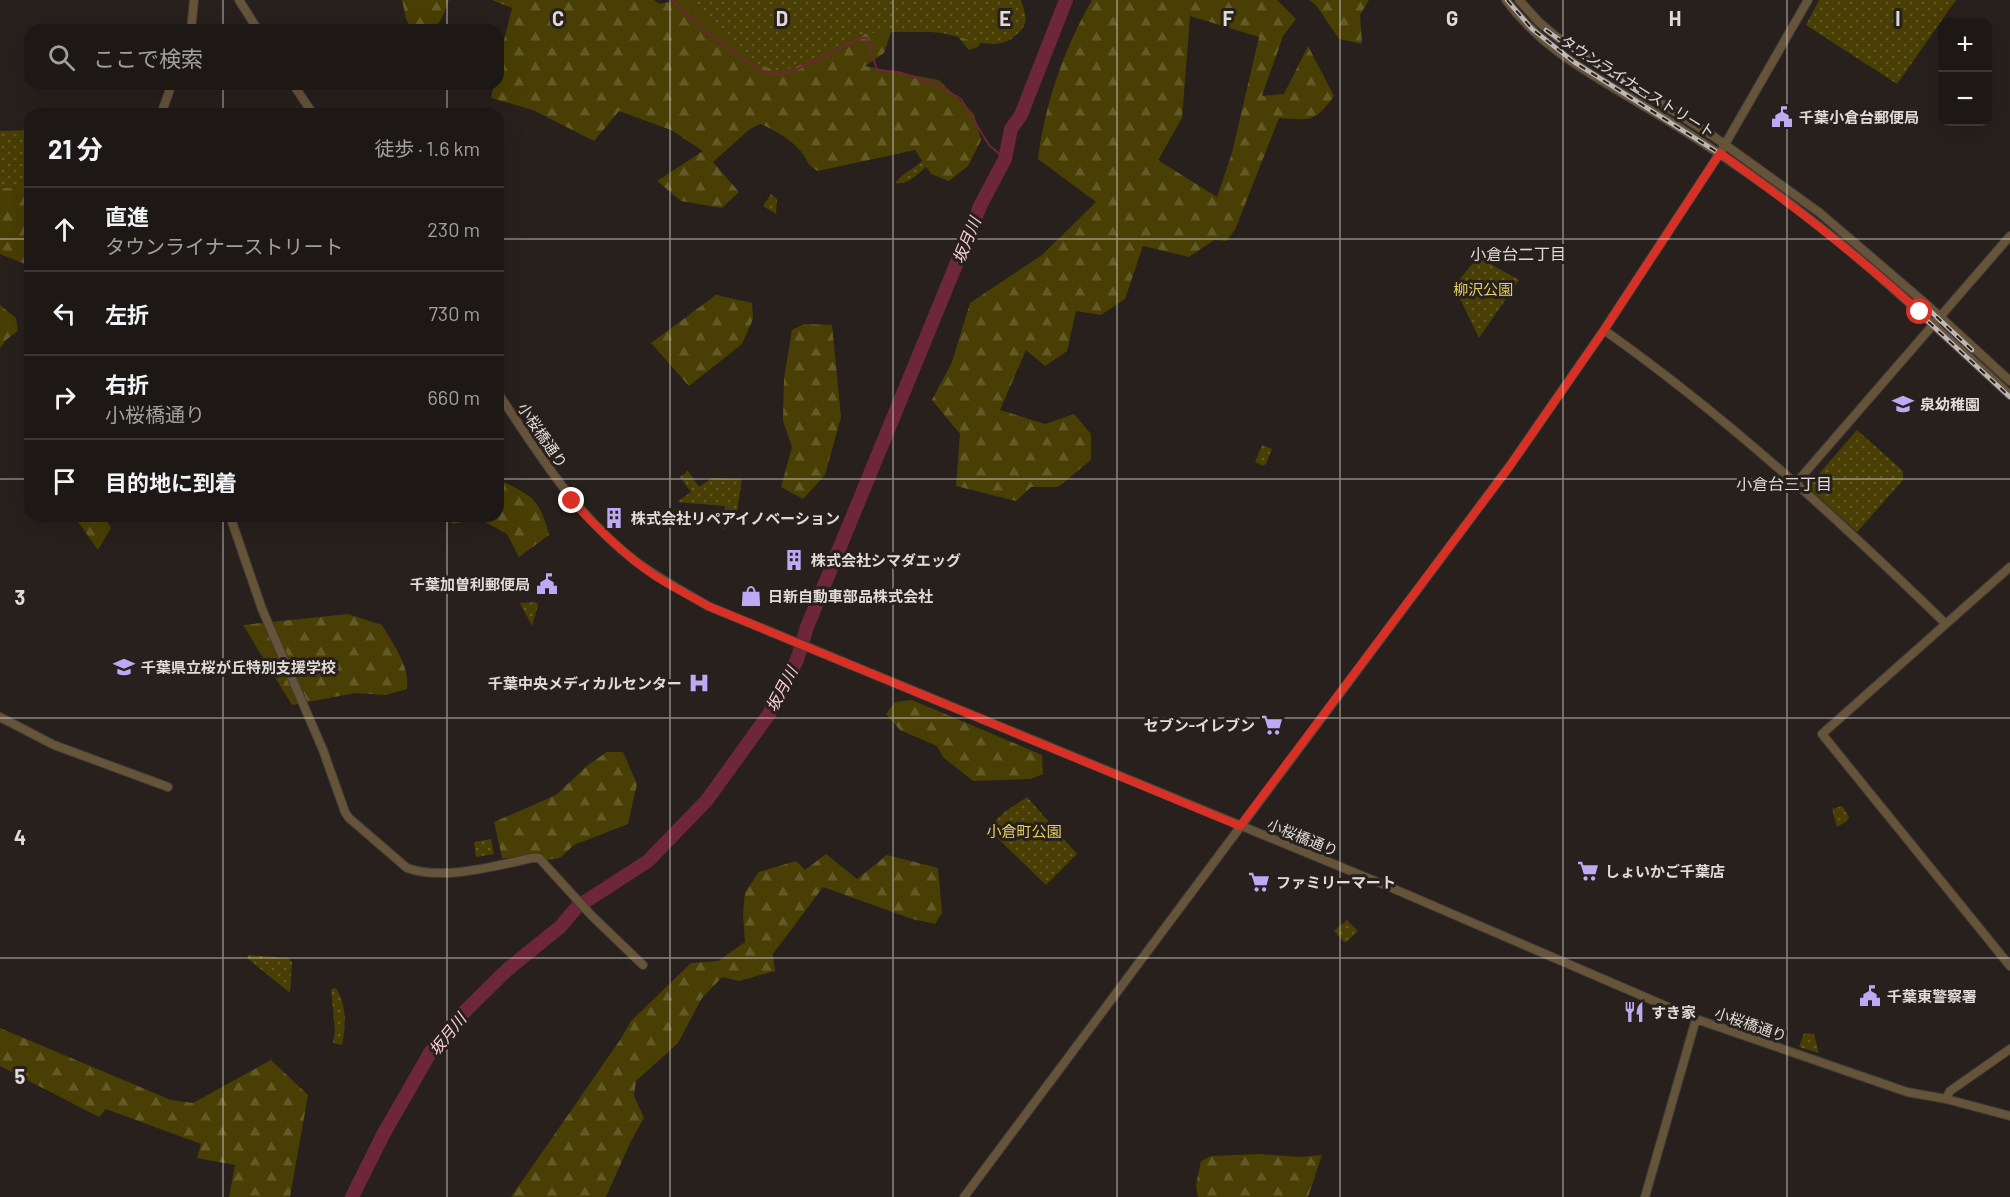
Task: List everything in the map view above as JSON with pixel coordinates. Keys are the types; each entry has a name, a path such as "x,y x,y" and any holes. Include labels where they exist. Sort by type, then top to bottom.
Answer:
{"street":[{"path":"192,24 194,0"},
{"path":"239,0 254,24"},
{"name":"タウンライナーストリート","path":"1506,0 1532,30 1558,54 1720,153 1814,221 1869,266 2010,395"},
{"name":"タウンライナーストリート","path":"1519,0 1539,22 1574,49 1725,145 1820,213 1940,316 2010,381"},
{"path":"964,1197 1509,467 1604,330 1720,153 1808,0"},
{"path":"163,108 170,90"},
{"path":"297,90 309,108"},
{"path":"1796,483 2010,236"},
{"path":"1604,330 1720,417 1796,483 1946,624"},
{"name":"小桜橋通り","path":"504,402 572,501 596,526 632,559 656,576 708,606 1402,893 1696,1019 1907,1092 1946,1099 2010,1116"},
{"path":"232,522 262,609 323,750 349,818 407,868 417,872 427,874 475,869 539,858 592,916 643,965"},
{"path":"2010,567 1822,734 2010,966"},
{"path":"0,717 54,745 168,787"},
{"path":"1645,1197 1696,1019"},
{"path":"1946,1099 1950,1091 2010,1049"}],"green space":[{"path":"402,0 449,0 438,24 409,24"},
{"path":"492,0 654,0 659,4 677,0 768,0 989,28 978,47 969,50 954,32 891,32 884,53 865,66 939,80 974,114 981,140 968,166 949,181 931,174 915,150 818,171 810,165 799,149 760,124 750,129 713,162 739,192 722,208 681,201 657,181 703,151 671,130 619,111 594,141 533,110 491,98 493,90 504,90 504,40 512,8"},
{"path":"686,0 1021,0 1026,20 1015,36 998,44 941,33 895,31 867,33 850,39 794,68 775,70 740,51"},
{"path":"1092,0 1277,0 1296,19 1283,36 1262,96 1284,94 1308,46 1334,96 1321,111 1311,118 1279,118 1235,230 1226,241 1214,240 1189,257 1143,246 1125,299 1101,315 1076,311 1067,351 1045,366 1026,350 1000,410 1045,424 1074,414 1091,434 1091,460 1058,487 1031,487 1016,501 956,486 960,434 932,400 952,362 970,303 1042,255 1096,202 1038,159 1045,117 1057,77","holes":["1190,16 1259,37 1232,153 1217,197 1158,160 1182,118"]},
{"path":"1309,0 1369,0 1360,15 1362,44 1339,39 1316,5"},
{"path":"1819,0 1956,0 1943,18 1938,18 1938,26 1897,84 1806,25"},
{"path":"24,130 24,188 0,188 0,131"},
{"path":"923,160 928,165 917,175 909,181 895,183 901,176"},
{"path":"0,176 24,184 24,264 0,254"},
{"path":"771,194 777,199 776,214 763,206"},
{"name":"柳沢公園","path":"1478,257 1519,280 1479,338 1454,286"},
{"path":"716,295 752,303 753,319 742,344 689,386 651,343"},
{"path":"0,305 16,318 18,331 0,348"},
{"path":"804,324 832,325 841,417 825,475 803,499 781,487 792,447 783,421 784,378 792,330"},
{"path":"1857,430 1903,471 1903,480 1857,532 1812,491 1811,483"},
{"path":"1262,445 1272,449 1263,466 1255,462"},
{"path":"688,471 699,487 712,478 742,479 737,511 723,530 725,506 677,502 691,492 680,477"},
{"path":"504,482 532,499 542,513 549,535 519,557 507,534 485,522 504,522"},
{"path":"78,522 108,522 111,528 98,550"},
{"path":"536,602 538,605 532,626 520,603"},
{"path":"348,614 382,625 403,664 407,689 386,695 355,693 292,705 243,625"},
{"path":"912,700 1042,755 1043,774 1031,779 973,781 943,757 937,746 900,730 886,714 895,702"},
{"path":"607,752 623,752 637,784 628,824 574,845 560,858 546,860 502,858 494,822 556,795 588,765"},
{"name":"小倉町公園","path":"1027,797 1077,854 1046,885 987,828"},
{"path":"1842,806 1849,817 1837,827 1832,809"},
{"path":"491,839 494,854 476,857 474,842"},
{"path":"826,854 857,879 887,855 938,868 942,913 935,924 912,919 823,887 773,954 775,971 739,981 722,977 702,998 678,1043 636,1081 634,1096 644,1118 606,1197 511,1197 631,1021 691,963 718,961 745,942 743,915 745,892 759,872 796,861 805,870"},
{"path":"1347,920 1358,931 1345,943 1334,931"},
{"path":"249,955 288,958 292,962 290,993 247,958"},
{"path":"336,988 345,1016 342,1045 333,1043 335,1030 331,989"},
{"path":"0,1028 171,1100 193,1103 271,1060 308,1095 290,1197 229,1197 235,1165 197,1158 201,1144 106,1109 99,1117 0,1066"},
{"path":"1804,1033 1814,1034 1819,1053 1799,1047"},
{"path":"1259,1154 1301,1157 1322,1155 1308,1197 1198,1197 1196,1185 1201,1161 1211,1156"}],"waterway":[{"path":"672,0 705,31 753,66 765,72 789,73 861,38 867,38 877,70 898,72 934,83 961,99 989,145 1005,159"},
{"name":"坂月川","path":"352,1197 384,1133 430,1053 452,1024 508,969 560,927 577,907 648,861 707,800 769,714 797,660 807,627 981,204 1005,159 1011,129 1021,115 1066,0"}],"railway":[{"path":"1507,0 1532,29 1574,62 1725,157 1814,222 1869,267 2010,397"},
{"path":"1546,30 1651,100"},
{"path":"1926,307 1972,350"}],"place":[{"name":"千葉小倉台郵便局","path":"1782,117"},
{"name":"泉幼稚園","path":"1903,404"},
{"name":"株式会社リペアイノベーション","path":"614,518"},
{"name":"株式会社シマダエッグ","path":"794,560"},
{"name":"千葉加曽利郵便局","path":"547,584"},
{"name":"日新自動車部品株式会社","path":"751,596"},
{"name":"千葉県立桜が丘特別支援学校","path":"124,667"},
{"name":"千葉中央メディカルセンター","path":"699,683"},
{"name":"セブン-イレブン","path":"1272,725"},
{"name":"しょいかご千葉店","path":"1588,871"},
{"name":"ファミリーマート","path":"1259,882"},
{"name":"千葉東警察署","path":"1870,996"},
{"name":"すき家","path":"1634,1012"}],"district":[{"name":"小倉台二丁目","path":"1518,253"},
{"name":"小倉台三丁目","path":"1784,483"}],"route":[{"path":"572,501 632,559 656,576 708,606 1240,826 1509,467 1604,330 1720,153 1814,221 1920,312"}]}
